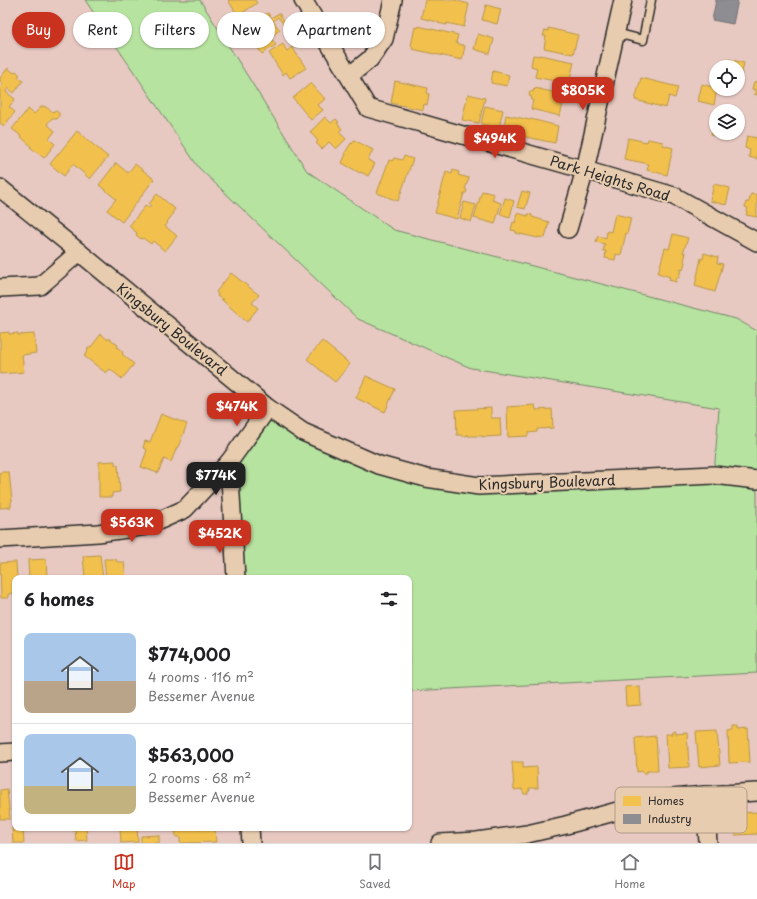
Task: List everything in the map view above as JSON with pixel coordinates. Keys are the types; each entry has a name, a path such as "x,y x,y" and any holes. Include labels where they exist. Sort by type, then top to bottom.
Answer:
{"street":[{"name":"Park Heights Road","path":"303,0 368,108 674,196 757,242"},
{"path":"349,76 370,59 384,39 393,0"},
{"path":"568,229 586,170 623,0"},
{"name":"Kingsbury Boulevard","path":"0,188 268,408 303,432 379,465 426,478 479,486 714,475 757,480"},
{"path":"0,288 40,286 79,252"},
{"path":"0,540 98,533 147,526 185,509 229,462 268,408"},
{"path":"229,462 236,575"},
{"path":"0,753 12,752"},
{"path":"747,792 757,792"},
{"path":"440,843 477,842 527,834 615,812"},
{"path":"250,831 251,843"},
{"path":"707,833 708,843"}],"lane":[{"path":"616,33 643,40 651,0"}],"green space":[{"path":"85,0 200,0 208,12 140,12 140,48 209,48 209,14 217,27 217,48 230,48 307,171 394,230 736,319 757,331 757,480 751,480 757,492 757,673 412,691 412,575 236,575 229,462 268,408 426,478 714,475 719,408 471,368 358,319 199,168 118,48 132,48 132,12 93,12"}],"building: Homes":[{"path":"228,0 255,0 257,3 244,12 236,12"},
{"path":"425,0 454,0 469,4 464,27 447,23 447,25 421,18"},
{"path":"486,5 501,9 497,24 482,20"},
{"path":"279,13 283,19 283,24 278,17 275,19 275,16"},
{"path":"275,24 280,30 275,34"},
{"path":"418,26 458,35 456,43 465,46 462,60 412,49 413,47 411,46 415,27 418,28"},
{"path":"548,28 578,35 573,54 544,48 546,36 543,36 545,30 548,31"},
{"path":"478,34 494,39 490,54 474,49"},
{"path":"283,44 283,48 285,48 287,51 293,48 306,68 290,78 286,72 283,75 269,53"},
{"path":"258,48 271,48 262,54"},
{"path":"533,55 574,62 569,84 535,77 537,68 531,66"},
{"path":"8,68 14,73 16,71 20,75 18,77 23,81 14,93 8,88 6,92 15,99 9,107 15,112 4,126 0,123 0,88 3,84 0,81 0,78"},
{"path":"493,71 509,75 507,86 491,83"},
{"path":"641,78 678,87 675,98 669,96 666,108 635,100"},
{"path":"395,81 428,88 427,93 429,94 427,105 424,104 423,110 391,103"},
{"path":"757,81 757,95 754,94 755,90 752,89 754,82"},
{"path":"311,83 325,99 318,105 323,110 311,120 293,98"},
{"path":"702,84 709,86 709,96 716,96 714,104 698,101"},
{"path":"535,88 565,95 560,116 531,109 533,100 531,100 532,97 529,96 530,91 533,92"},
{"path":"468,94 485,98 479,123 462,120"},
{"path":"44,106 53,112 56,111 59,113 59,116 57,119 52,118 47,124 55,131 49,139 55,144 44,158 30,147 31,146 12,129 28,109 34,114"},
{"path":"485,106 503,110 499,128 481,124"},
{"path":"506,115 531,119 558,126 555,143 506,133 507,131 503,130"},
{"path":"325,117 331,123 336,119 339,122 337,123 342,129 339,132 346,139 336,149 329,142 322,149 316,143 318,141 310,132"},
{"path":"77,131 108,157 90,179 73,164 64,176 50,164"},
{"path":"747,136 757,138 757,159 749,157 750,150 745,148"},
{"path":"628,138 647,142 648,139 663,142 663,145 673,148 667,175 647,170 649,164 624,159"},
{"path":"354,140 373,150 368,160 375,164 368,176 342,163 346,154 345,153"},
{"path":"404,156 413,159 398,201 377,193 389,160 392,161 394,158 402,160"},
{"path":"116,163 128,173 135,164 154,179 122,222 107,210 116,199 99,185"},
{"path":"453,170 459,172 458,175 469,178 465,189 467,190 466,193 464,193 457,219 435,213 446,172 452,174"},
{"path":"714,184 730,188 726,205 710,201"},
{"path":"482,191 494,194 492,200 501,203 495,224 474,218"},
{"path":"522,191 530,193 525,209 517,207"},
{"path":"157,194 175,209 165,226 177,236 165,251 153,241 151,244 143,238 141,239 129,226 146,205 149,208 151,205 149,204"},
{"path":"751,194 757,195 757,217 746,215 748,208 745,207 746,202 749,202"},
{"path":"505,198 514,201 510,217 500,214"},
{"path":"464,202 476,205 471,222 460,218"},
{"path":"517,213 528,216 528,214 532,215 532,217 549,222 545,238 516,233 516,231 511,230 513,222 515,223"},
{"path":"615,214 631,218 621,255 616,254 615,260 605,258 606,251 603,251 605,244 596,242 598,236 606,238 607,231 611,232"},
{"path":"673,234 688,238 683,253 686,253 683,270 681,269 679,278 677,277 676,282 669,280 670,277 658,273 665,248 669,249"},
{"path":"704,253 718,257 717,263 723,264 715,292 695,286 701,258 703,259"},
{"path":"231,273 259,295 252,303 258,308 247,322 222,300 224,299 217,296 218,294 216,292"},
{"path":"9,332 9,334 18,333 18,335 34,334 36,353 22,355 24,372 0,374 0,333"},
{"path":"101,334 108,340 109,338 118,345 117,347 123,352 122,354 134,364 122,379 110,369 106,373 84,356 88,352 87,350 90,346 91,347"},
{"path":"322,341 350,364 335,382 307,359"},
{"path":"366,376 395,389 385,412 356,398"},
{"path":"535,405 536,410 552,409 553,428 537,429 537,432 528,433 528,436 508,437 507,407"},
{"path":"491,408 491,418 500,418 501,436 483,437 468,436 468,434 466,436 457,435 456,410"},
{"path":"161,414 187,424 171,462 164,459 158,473 141,467 147,450 143,448 145,441 150,442"},
{"path":"115,461 115,465 118,465 120,492 112,493 112,497 99,497 99,462"},
{"path":"0,472 9,472 12,501 11,507 0,508"},
{"path":"100,555 103,575 85,575 83,556"},
{"path":"46,559 47,575 29,575 28,560"},
{"path":"104,559 116,559 117,562 124,562 126,575 106,575"},
{"path":"16,562 17,575 12,575 12,593 8,594 8,598 1,598 0,563"},
{"path":"640,686 641,705 626,706 625,687"},
{"path":"733,726 738,726 738,730 748,729 750,762 729,763 728,731 733,730"},
{"path":"675,731 675,734 687,733 689,767 668,768 666,734 672,734 672,732"},
{"path":"717,731 720,765 699,767 696,732"},
{"path":"656,736 658,771 647,771 647,773 643,773 643,771 637,772 635,738"},
{"path":"512,762 523,762 523,768 537,767 538,788 529,788 530,791 528,791 528,794 524,794 522,789 514,790"},
{"path":"7,789 10,819 0,819 0,790"},
{"path":"747,812 757,812 757,834 735,835 735,833 747,833"},
{"path":"12,831 23,831 24,843 13,843"},
{"path":"75,831 86,831 87,840 76,841"},
{"path":"120,831 137,831 138,842 121,843"},
{"path":"175,831 215,831 216,842 180,843 180,837 176,837"},
{"path":"159,835 159,843 141,843 141,836"}],"building: Industry":[{"path":"716,0 738,0 733,24 712,20"}]}
